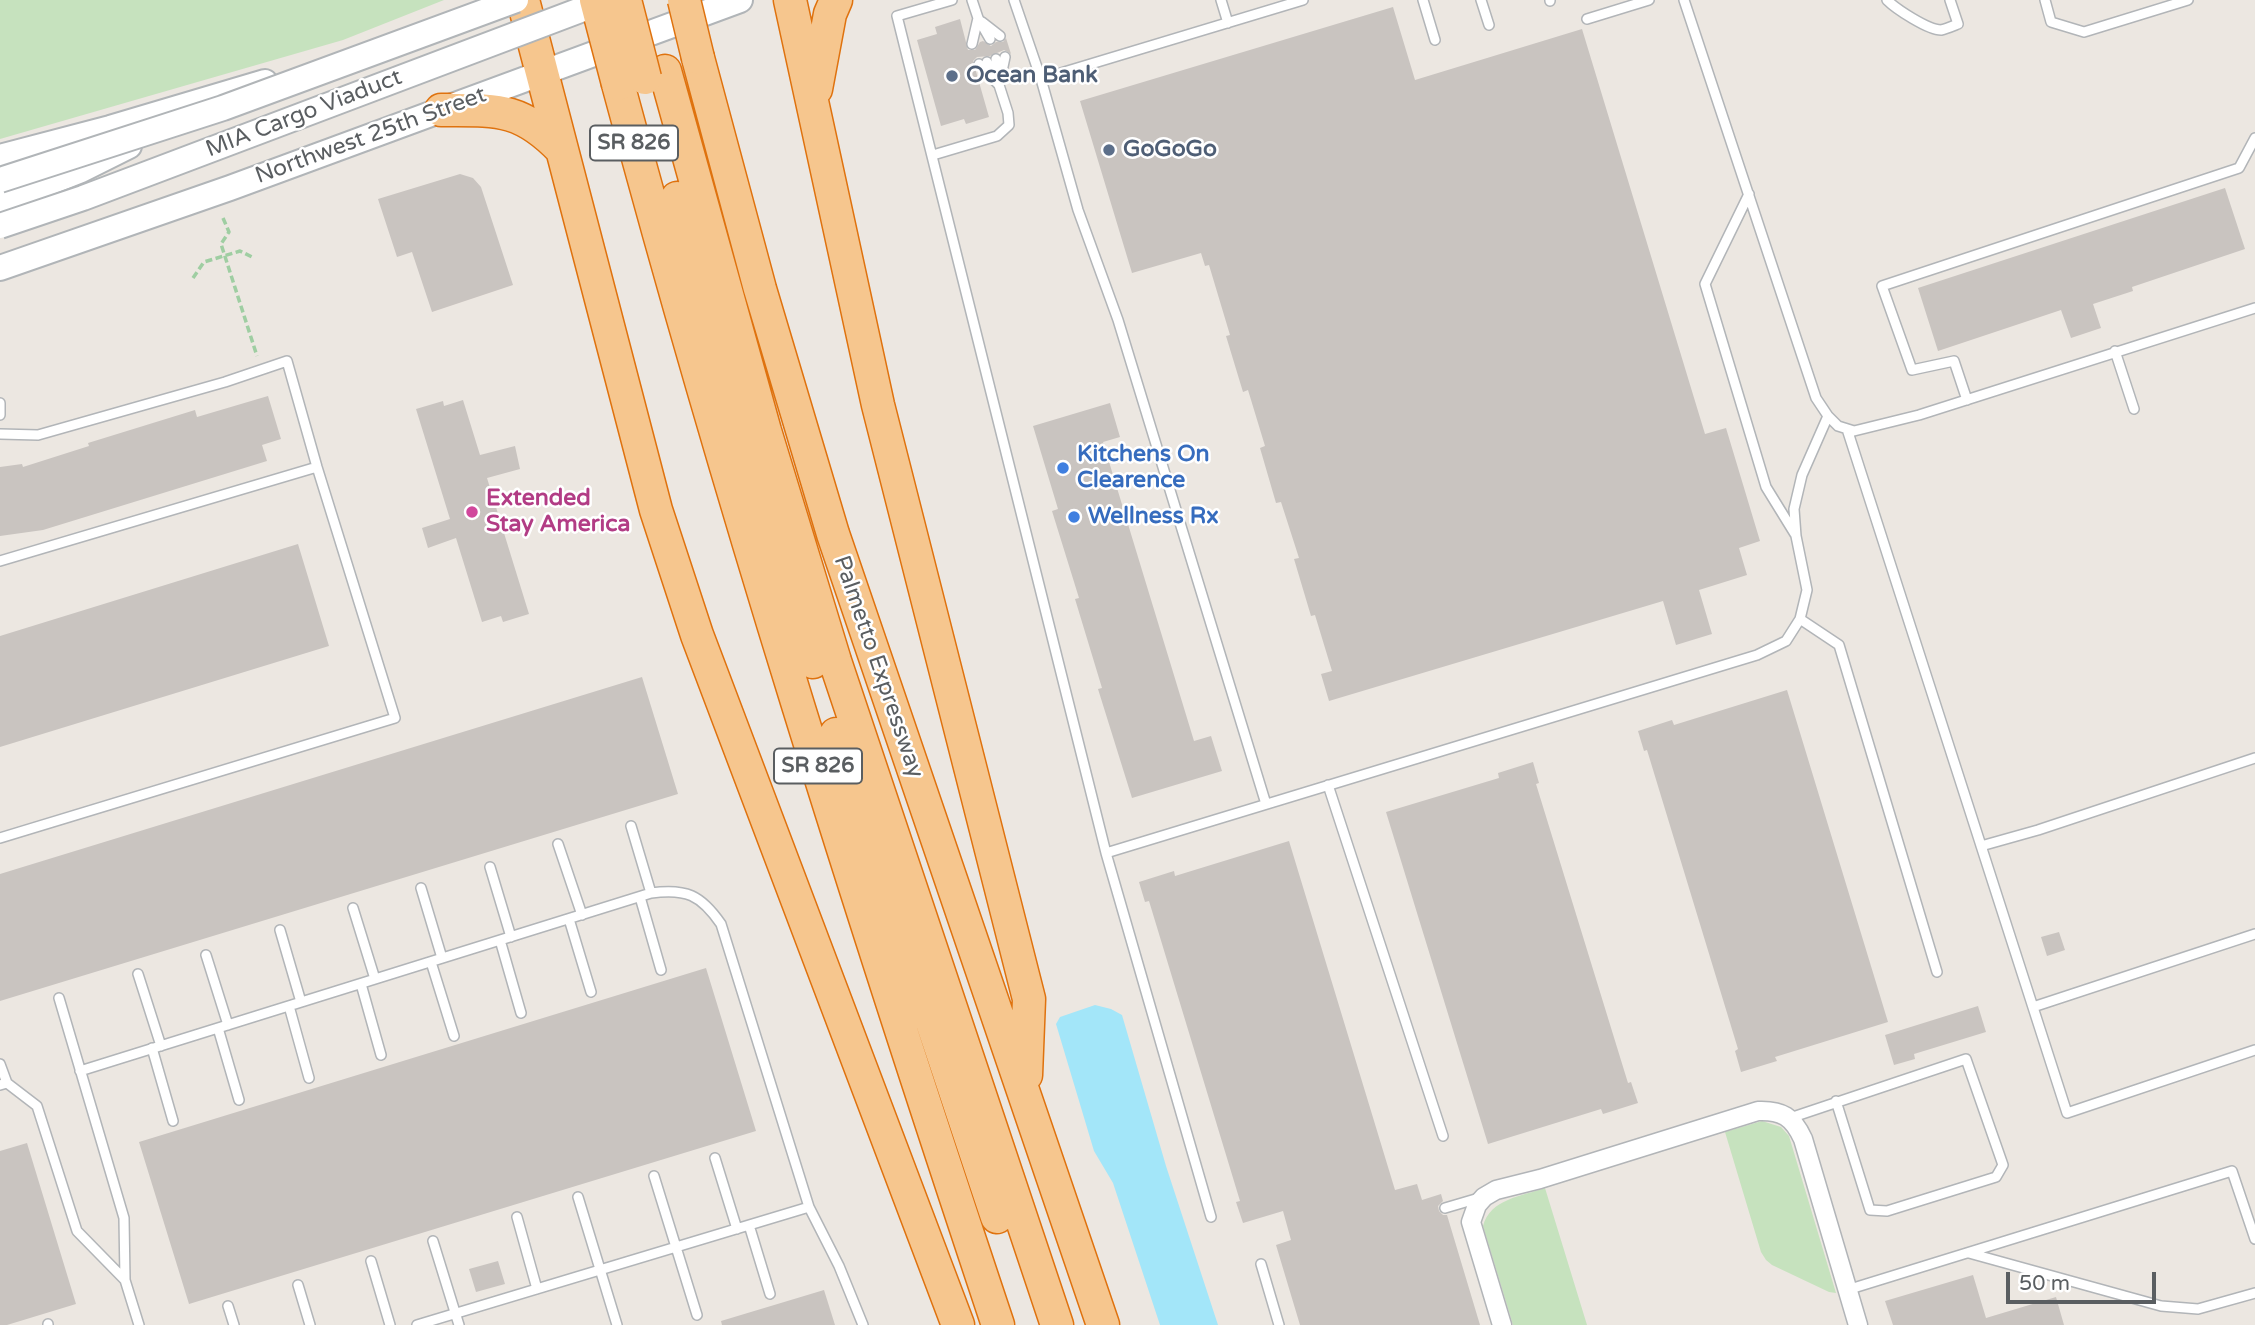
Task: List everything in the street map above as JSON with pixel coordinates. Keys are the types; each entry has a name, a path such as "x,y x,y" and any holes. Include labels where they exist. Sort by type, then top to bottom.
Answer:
{"highway":[{"path":"522,0 656,510 697,635 958,1325"},
{"name":"SR 826","path":"596,0 642,78 746,539 924,1102 998,1325"},
{"path":"625,0 642,78 725,373 811,657 1034,1325"},
{"path":"648,0 642,78 762,418 831,648 1057,1325"},
{"name":"Palmetto Expressway","path":"684,0 760,289 833,534 1103,1325"},
{"path":"790,0 878,405 1029,999 1025,1094"},
{"path":"813,104 830,13 836,0"},
{"path":"441,110 495,110 510,114 547,134 562,150"}],"main road":[{"name":"MIA Cargo Viaduct","path":"0,180 223,108 522,0"},
{"path":"0,157 190,104 472,9 522,0"},
{"name":"MIA Cargo Viaduct","path":"0,226 83,198 607,0"},
{"name":"Northwest 25th Street","path":"0,268 230,188 740,0"},
{"path":"0,202 114,154 150,134 190,104"}],"street":[{"path":"1502,1325 1471,1222 1473,1213 1484,1196 1496,1190 1540,1179 1758,1111 1780,1112 1797,1125 1858,1325"}],"lane":[{"path":"952,0 897,16 1106,853 1211,1217"},
{"path":"972,0 986,40 978,18"},
{"path":"1014,0 1041,79 1078,210 1118,320 1266,804"},
{"path":"1221,0 1228,23"},
{"path":"1041,79 1228,23 1283,3 1303,0"},
{"path":"1423,0 1435,40"},
{"path":"1481,0 1489,25"},
{"path":"1587,19 1649,0"},
{"path":"1684,0 1816,398 1838,426 1854,431 1919,415 2255,308"},
{"path":"1890,2 1923,23 1941,30 1958,24 1951,0"},
{"path":"2045,0 2050,22 2084,32 2188,0"},
{"path":"933,155 997,136 1009,125 1008,113 992,61 999,85"},
{"path":"1967,400 1954,361 1912,370 1882,286 2239,168 2255,138"},
{"path":"1749,194 1705,284 1766,487 1796,536"},
{"path":"2115,351 2134,409"},
{"path":"0,434 38,435 225,382 287,361 395,718 0,838"},
{"path":"0,403 0,415"},
{"path":"1106,853 1757,655 1786,641 1800,619 1807,590 1796,536 1794,509 1802,475 1828,416"},
{"path":"1847,429 2067,1113 2255,1050"},
{"path":"0,561 317,467"},
{"path":"1800,619 1839,645 1937,972"},
{"path":"1981,846 2038,830 2255,758"},
{"path":"1328,785 1443,1136"},
{"path":"631,826 651,893"},
{"path":"558,844 582,915"},
{"path":"490,867 511,937"},
{"path":"421,888 442,958"},
{"path":"80,1071 651,893 673,890 693,895 709,907 721,924 809,1207 839,1266 863,1325"},
{"path":"640,897 661,970"},
{"path":"353,908 374,979"},
{"path":"569,919 591,992"},
{"path":"280,930 301,1002"},
{"path":"2033,1007 2255,933"},
{"path":"500,940 521,1013"},
{"path":"206,955 228,1025"},
{"path":"431,962 454,1036"},
{"path":"138,974 173,1121"},
{"path":"361,984 381,1055"},
{"path":"59,998 124,1218 125,1280 139,1325"},
{"path":"289,1006 309,1078"},
{"path":"218,1028 239,1100"},
{"path":"1790,1118 1836,1101 1966,1059 2003,1165 1996,1177 1887,1211 1870,1210 1836,1101"},
{"path":"0,1064 3,1084 37,1106 78,1231 125,1280"},
{"path":"715,1158 737,1228"},
{"path":"1847,1290 2232,1171 2255,1240"},
{"path":"654,1176 697,1315"},
{"path":"1445,1208 1484,1196"},
{"path":"578,1197 617,1325"},
{"path":"417,1325 809,1207"},
{"path":"517,1217 537,1289"},
{"path":"749,1225 770,1294"},
{"path":"433,1241 459,1325"},
{"path":"1966,1252 2161,1306 2198,1309 2255,1293"},
{"path":"371,1261 390,1325"},
{"path":"1261,1264 1279,1325"},
{"path":"298,1285 310,1325"},
{"path":"228,1306 234,1325"}],"path":[{"path":"223,218 229,232 221,244 255,356 265,354"},
{"path":"193,278 204,261 240,251 254,258"}],"green space":[{"path":"0,0 444,0 343,40 0,139"},
{"path":"1762,1121 1781,1127 1789,1136 1836,1293 1772,1265 1761,1252 1725,1132"},
{"path":"1545,1188 1587,1325 1513,1325 1483,1226 1492,1210 1500,1204"}],"water":[{"path":"1095,1005 1122,1015 1166,1166 1218,1325 1160,1325 1113,1183 1094,1151 1056,1024 1060,1017"}],"building":[{"path":"1393,7 1415,80 1582,29 1705,434 1726,428 1760,541 1739,548 1747,575 1699,590 1712,634 1676,645 1663,601 1329,701 1321,674 1332,671 1315,615 1311,616 1294,559 1299,558 1281,502 1276,503 1260,448 1265,446 1248,390 1243,392 1226,336 1230,335 1209,265 1205,266 1201,253 1132,273 1080,101"},
{"name":"Ocean Bank","path":"960,19 968,50 975,50 983,41 991,46 996,42 1003,42 1006,38 1011,54 1004,50 990,56 977,57 973,61 989,117 966,124 964,119 941,126 917,40 937,34 935,27"},
{"path":"460,174 473,178 481,187 513,285 432,312 412,252 397,257 378,199"},
{"path":"2225,188 2245,249 2132,287 2133,291 2093,304 2101,328 2071,338 2061,310 1938,351 1918,288"},
{"path":"268,396 281,439 262,445 267,461 43,530 0,536 0,467 22,464 23,467 89,446 88,443 195,410 197,417"},
{"name":"Extended Stay America","path":"463,400 480,455 515,446 520,469 487,478 529,614 503,622 501,616 482,622 456,538 428,548 422,528 450,519 416,409 443,401 444,406"},
{"path":"1110,403 1120,437 1103,442 1194,741 1211,736 1222,771 1132,798 1098,689 1102,688 1075,599 1079,598 1052,511 1058,509 1033,426"},
{"path":"298,544 329,646 0,747 0,636"},
{"path":"642,677 678,794 0,1001 0,874"},
{"path":"1787,690 1888,1022 1775,1057 1777,1061 1741,1072 1735,1051 1738,1049 1647,750 1644,751 1638,731 1672,720 1674,725"},
{"path":"1533,762 1539,783 1536,784 1628,1083 1631,1082 1638,1103 1603,1114 1601,1109 1488,1144 1386,812 1499,778 1498,773"},
{"path":"1289,841 1395,1190 1417,1184 1422,1200 1441,1194 1443,1201 1438,1206 1439,1211 1447,1215 1480,1325 1300,1325 1276,1245 1291,1240 1283,1211 1243,1223 1236,1202 1240,1201 1149,901 1145,902 1139,882 1174,871 1175,876"},
{"path":"2059,932 2065,950 2047,956 2041,937"},
{"path":"706,968 756,1131 189,1304 139,1142"},
{"path":"1978,1006 1986,1032 1914,1054 1915,1059 1894,1065 1885,1035"},
{"path":"27,1143 76,1304 0,1325 0,1151"},
{"path":"498,1261 505,1284 476,1292 469,1269"},
{"path":"1973,1275 1986,1318 2056,1297 2064,1325 1893,1325 1885,1301"},
{"path":"824,1290 835,1325 722,1325 721,1321"}],"place":[{"name":"Ocean Bank","path":"952,76"},
{"name":"GoGoGo","path":"1109,150"},
{"name":"Kitchens On Clearence","path":"1063,468"},
{"name":"Extended Stay America","path":"472,512"},
{"name":"Wellness Rx","path":"1074,517"}]}
